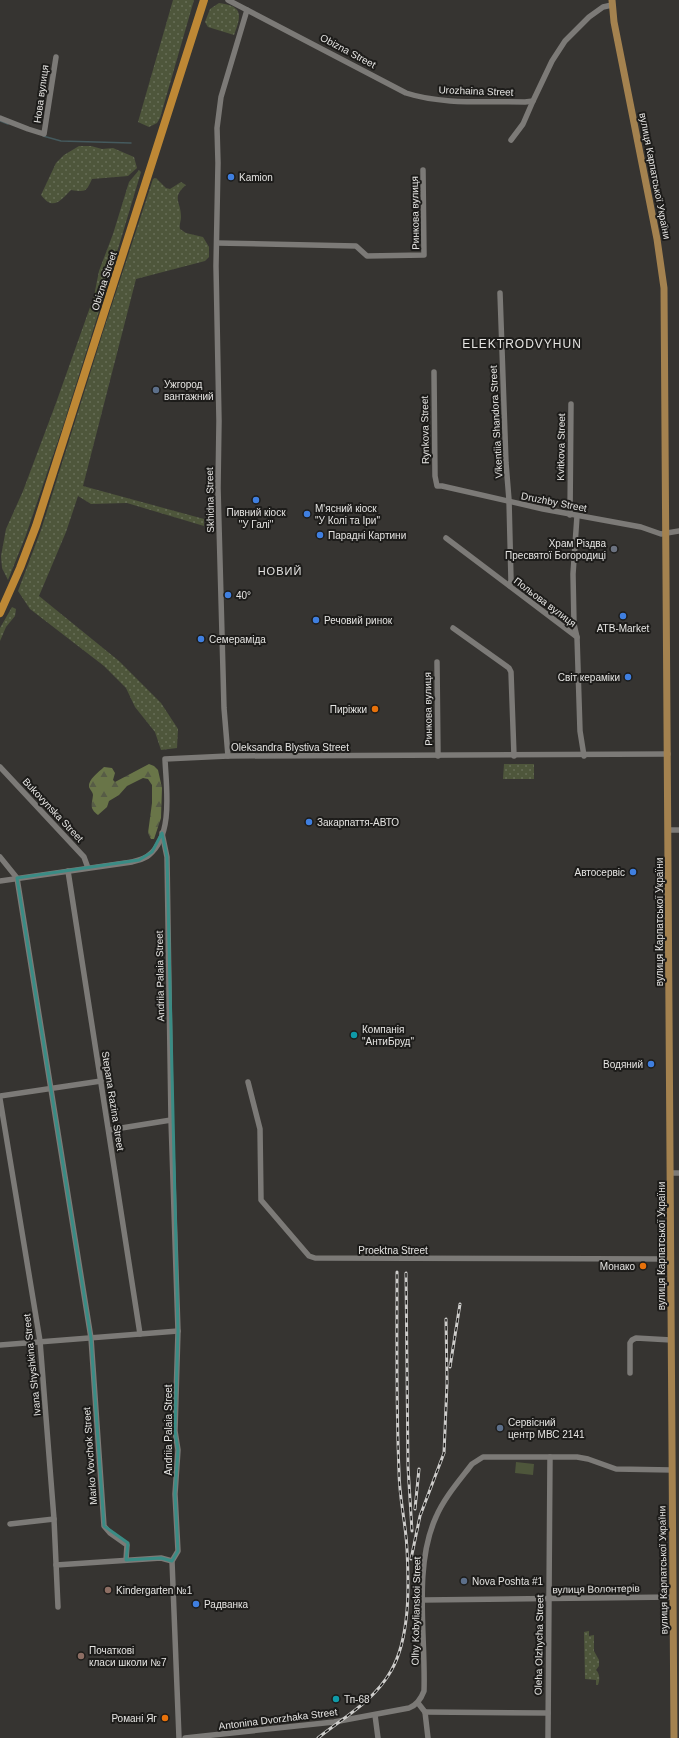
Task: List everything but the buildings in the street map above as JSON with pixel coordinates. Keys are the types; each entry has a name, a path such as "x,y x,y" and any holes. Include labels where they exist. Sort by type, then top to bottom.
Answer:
{"highway":[{"name":"Obizna Street","path":"0,613 20,568 45,499 204,0"}],"main road":[{"name":"вулиця Карпатської України","path":"613,5 616,33 662,268 665,315 671,1340 675,1455 672,1470 674,1738"}],"street":[{"name":"Obizna Street","path":"228,0 395,88 418,97"},
{"path":"511,140 523,124 552,61 565,41 589,17 602,7 613,5"},
{"name":"Skhidna Street","path":"228,756 224,708 218,488 217,128 221,97 247,10"},
{"name":"Нова вулиця","path":"0,118 44,134 56,57"},
{"name":"Urozhaina Street","path":"418,97 447,100 533,101"},
{"name":"Ринкова вулиця","path":"217,243 356,246 367,256 424,255 423,170"},
{"name":"Vikentiia Shandora Street","path":"500,293 506,463 509,502 510,586"},
{"name":"Rynkova Street","path":"434,372 435,476 437,486"},
{"name":"Kvitkova Street","path":"570,515 571,404"},
{"name":"Druzhby Street","path":"437,486 570,515 641,527 661,534 666,533"},
{"path":"577,516 573,574 574,624 577,637"},
{"path":"666,533 679,531"},
{"name":"Польова вулиця","path":"446,538 577,637 580,731 584,756"},
{"path":"453,628 509,668 511,672 514,756"},
{"name":"Ринкова вулиця","path":"437,662 438,756"},
{"name":"Oleksandra Blystiva Street","path":"0,881 132,862 144,858 152,852 162,833 167,813 165,759 228,756 584,756 668,754"},
{"name":"Bukovynska Street","path":"0,767 84,857 88,868"},
{"path":"668,830 679,830"},
{"name":"Andriia Palaia Street","path":"162,833 167,857 171,1120 178,1331 175,1431 178,1450 175,1494 178,1551 172,1561 179,1738"},
{"path":"0,857 17,878 91,1338"},
{"name":"Stepana Razina Street","path":"68,871 140,1334"},
{"path":"0,1096 101,1081"},
{"name":"Proektna Street","path":"248,1082 260,1129 261,1200 309,1256 315,1258 339,1259 671,1259"},
{"name":"Ivana Shyshkina Street","path":"0,1100 40,1341 54,1520 58,1607"},
{"path":"109,1130 171,1120"},
{"path":"670,1173 679,1173"},
{"path":"0,1345 178,1331"},
{"name":"Marko Vovchok Street","path":"91,1338 104,1526 110,1533 127,1545 126,1560"},
{"path":"630,1373 630,1343 632,1340 636,1338 671,1340"},
{"name":"Olhy Kobylianskoi Street","path":"418,1702 424,1691 423,1600 424,1566 428,1540 440,1509 472,1464 483,1457 577,1457 588,1459 616,1469 672,1470"},
{"name":"Oleha Olzhycha Street","path":"548,1738 550,1457"},
{"path":"10,1524 54,1520"},
{"path":"56,1565 161,1558 172,1561"},
{"name":"вулиця Волонтерів","path":"423,1600 673,1597"},
{"path":"418,1702 425,1712 428,1738"},
{"name":"Antonina Dvorzhaka Street","path":"185,1738 209,1737 334,1722 409,1708 418,1702"},
{"path":"425,1712 548,1713"},
{"path":"375,1714 378,1738"}],"highlighted area":[{"path":"162,833 167,857 178,1331 175,1431 178,1450 175,1494 178,1551 172,1561 161,1558 126,1560 128,1543 104,1526 91,1338 17,878 139,860 152,852"}],"green space":[{"path":"173,0 194,0 160,118 157,123 149,127 138,122"},
{"path":"219,3 227,4 237,9 239,17 234,35 208,27 205,22 210,9"},
{"path":"79,146 91,146 102,149 113,148 134,157 137,168 128,176 92,179 87,189 83,191 71,190 60,201 56,203 49,203 41,195 56,163 64,155"},
{"path":"139,170 141,172 63,426 26,535 8,580 2,568 1,556 6,529 23,491 94,296 99,271 113,234 129,182"},
{"path":"156,178 166,188 170,189 181,182 186,185 181,189 178,197 181,212 180,229 186,233 203,237 209,247 209,257 205,261 136,279 83,486 204,519 204,526 127,503 91,504 78,496 66,532 39,596 119,661 161,703 178,729 177,748 161,750 155,732 135,707 126,688 104,666 30,609 18,591 41,530 153,179"},
{"path":"12,607 16,609 15,616 6,627 0,641 0,628"},
{"path":"149,764 158,770 162,788 161,818 154,839 151,839 148,833 152,803 152,785 148,779 143,778 127,786 119,795 109,801 107,807 98,815 92,808 93,794 89,787 92,778 104,767 112,768 115,773 113,780 115,782"},
{"path":"504,764 534,764 534,779 503,779"},
{"path":"516,1462 534,1464 533,1475 515,1473"},
{"path":"589,1631 589,1636 594,1635 594,1651 599,1660 599,1666 596,1670 599,1677 598,1685 596,1685 596,1680 585,1679 584,1632"}],"waterway":[{"path":"0,121 8,124"},
{"path":"43,136 61,141 131,143"}],"railway":[{"path":"318,1738 358,1708 384,1682 397,1658 405,1628 408,1580 406,1540 399,1481 397,1272"},
{"path":"406,1273 408,1467 412,1531"},
{"path":"450,1367 460,1304"},
{"path":"411,1559 420,1516 444,1453 447,1383 446,1319"},
{"path":"415,1509 419,1469"}],"place":[{"name":"Kamion","path":"231,177"},
{"name":"Ужгород вантажний","path":"156,390"},
{"name":"Пивний кіоск \"У Галі\"","path":"256,500"},
{"name":"М'ясний кіоск \"У Колі та Іри\"","path":"307,514"},
{"name":"Парадні Картини","path":"320,535"},
{"name":"Храм Різдва Пресвятої Богородиці","path":"614,549"},
{"name":"40°","path":"228,595"},
{"name":"ATB-Market","path":"623,616"},
{"name":"Речовий ринок","path":"316,620"},
{"name":"Семераміда","path":"201,639"},
{"name":"Світ кераміки","path":"628,677"},
{"name":"Пиріжки","path":"375,709"},
{"name":"Закарпаття-АВТО","path":"309,822"},
{"name":"Автосервiс","path":"633,872"},
{"name":"Компанія \"АнтиБруд\"","path":"354,1035"},
{"name":"Водяний","path":"651,1064"},
{"name":"Монако","path":"643,1266"},
{"name":"Сервісний центр МВС 2141","path":"500,1428"},
{"name":"Nova Poshta #1","path":"464,1581"},
{"name":"Kindergarten №1","path":"108,1590"},
{"name":"Радванка","path":"196,1604"},
{"name":"Початкові класи школи №7","path":"81,1656"},
{"name":"Тп-68","path":"336,1699"},
{"name":"Романі Яг","path":"165,1718"}],"district":[{"name":"ELEKTRODVYHUN","path":"522,344"},
{"name":"НОВИЙ","path":"280,571"}]}
